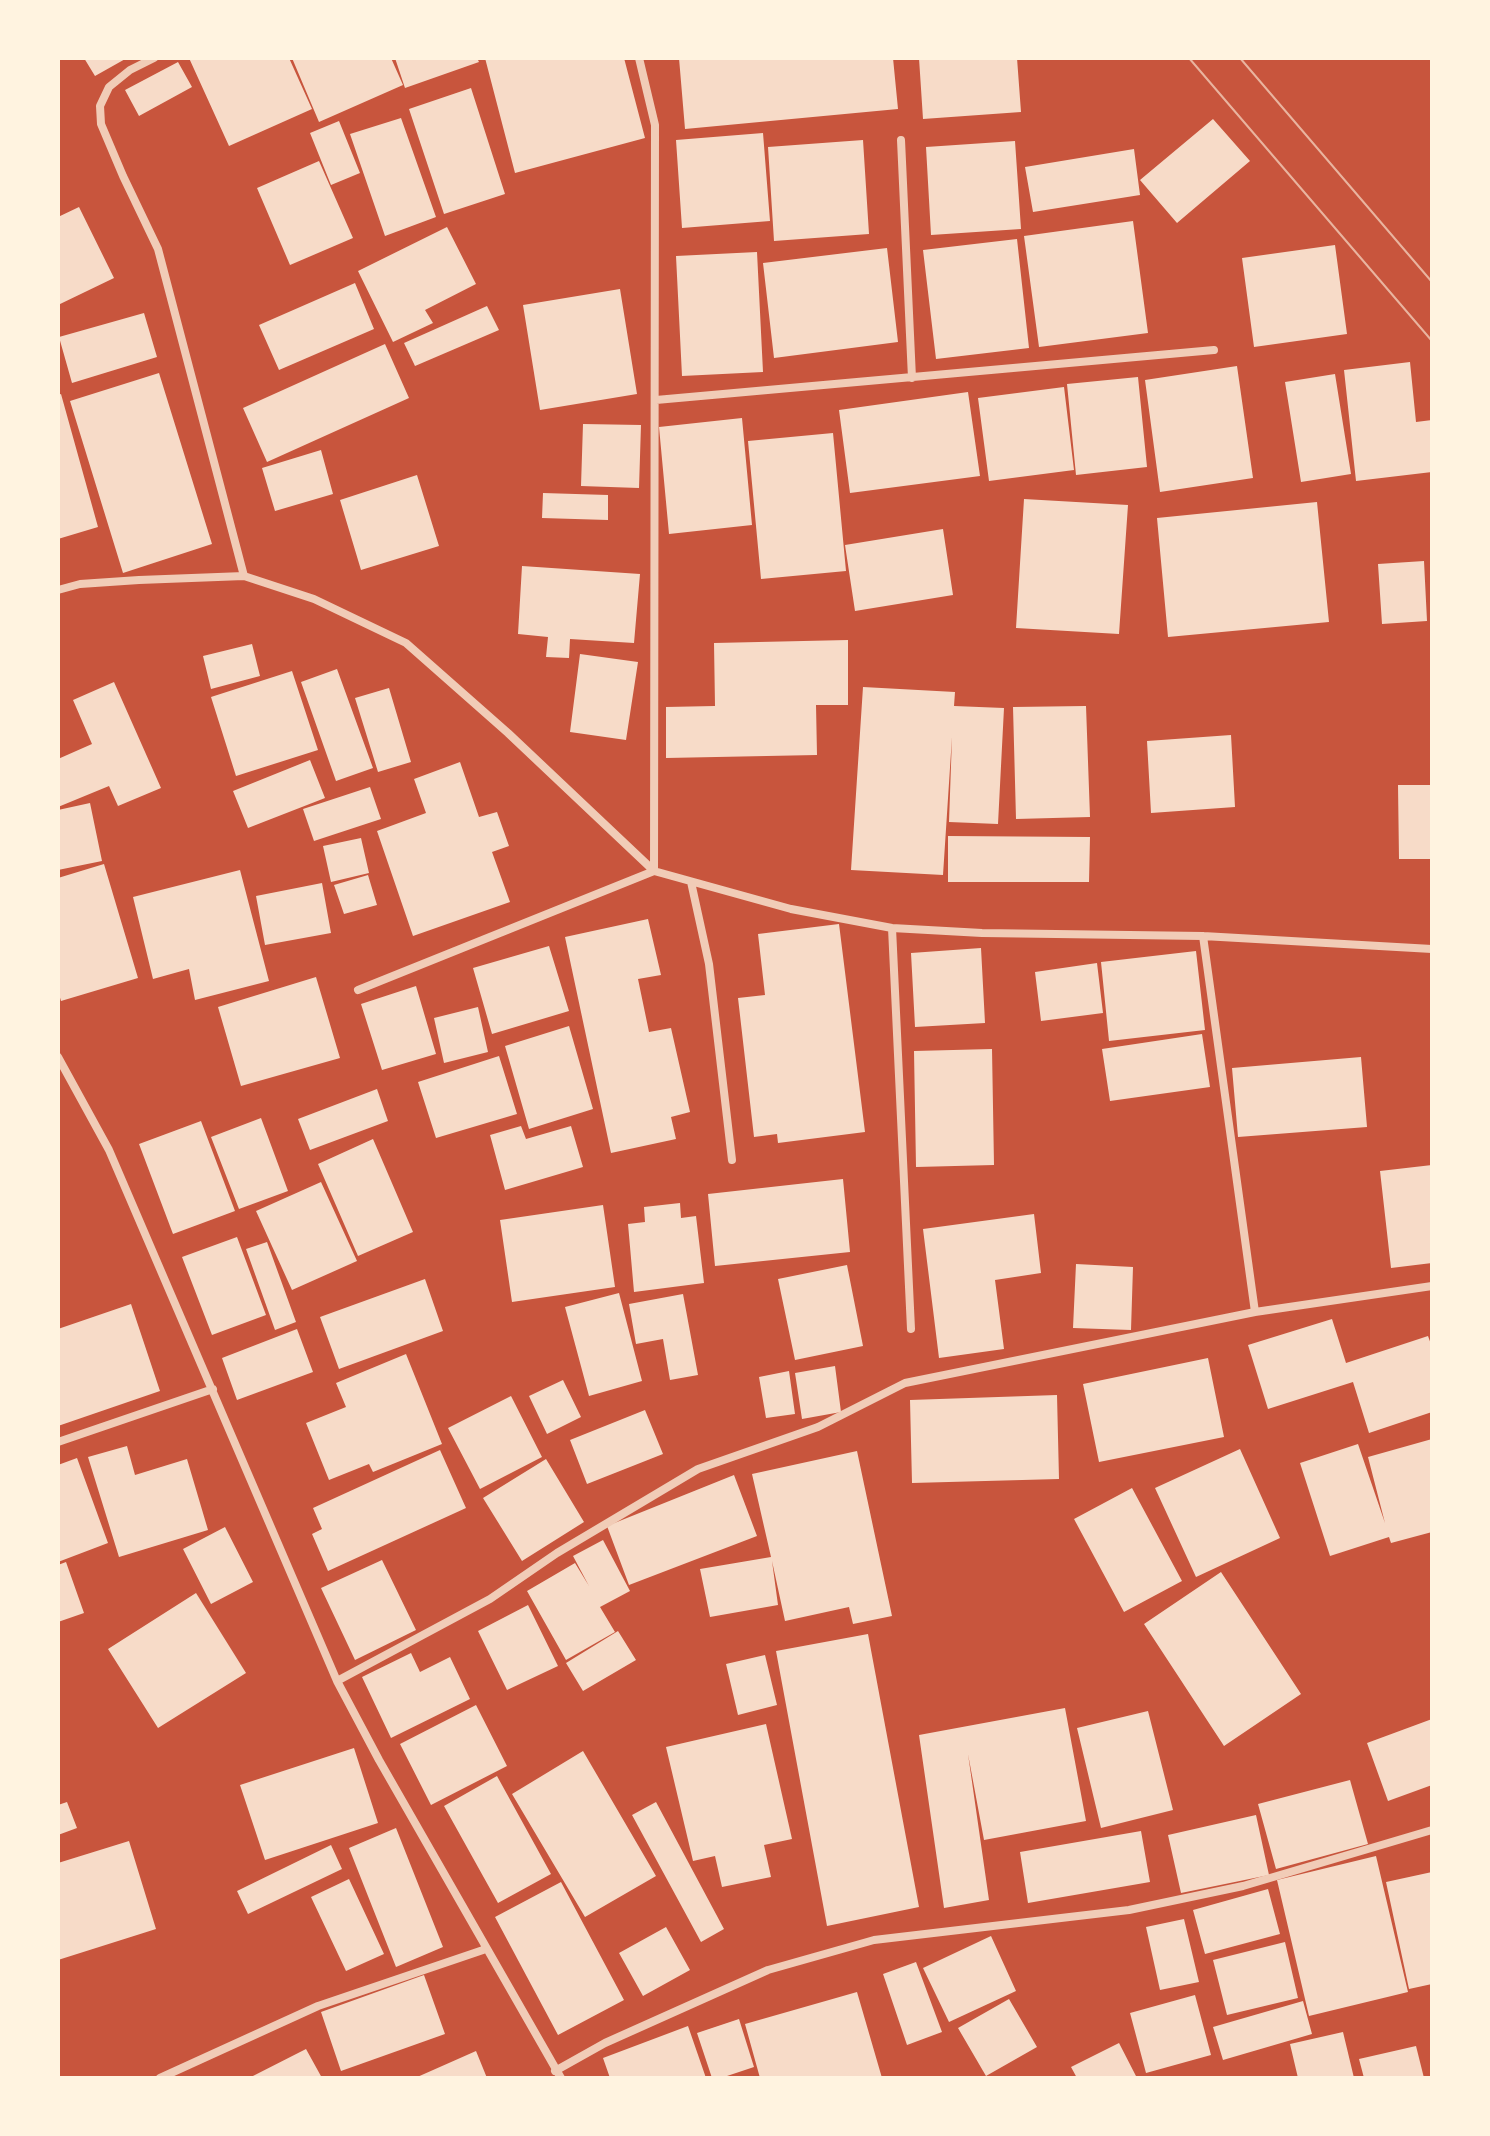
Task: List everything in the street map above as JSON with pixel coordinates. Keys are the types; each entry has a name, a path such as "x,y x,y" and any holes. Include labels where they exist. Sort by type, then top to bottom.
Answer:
{"street":[{"path":"154,58 130,70 109,87 100,106 101,124 158,249 244,576"},
{"path":"639,58 655,125 654,871"},
{"path":"901,140 912,378"},
{"path":"656,400 1214,350"},
{"path":"58,590 80,584 244,576 314,599 406,643 508,733 654,871 791,909 892,928 982,933 1203,936 1432,949"},
{"path":"358,990 654,871"},
{"path":"691,882 709,964 732,1160"},
{"path":"892,928 911,1329"},
{"path":"1203,936 1255,1312"},
{"path":"58,1057 109,1150 337,1681 558,2074 605,2043 768,1970 874,1940 1129,1910 1243,1886 1432,1830"},
{"path":"337,1681 490,1599 637,1502 698,1469 818,1427 905,1383 1255,1312 1432,1286"},
{"path":"58,1442 213,1389"},
{"path":"160,2078 318,2006 486,1949"}],"building":[{"path":"84,58 127,58 95,76"},
{"path":"189,58 289,58 312,109 229,146"},
{"path":"292,58 391,58 403,85 319,122"},
{"path":"395,58 477,58 479,62 405,88"},
{"path":"485,58 624,58 645,138 515,173"},
{"path":"679,58 893,58 898,109 685,129"},
{"path":"919,58 1017,58 1021,112 923,119"},
{"path":"178,62 192,87 139,116 125,90"},
{"path":"471,88 505,194 444,214 409,109"},
{"path":"401,118 436,217 385,236 350,134"},
{"path":"1213,119 1250,161 1177,223 1140,180"},
{"path":"339,121 360,173 331,185 310,133"},
{"path":"763,133 770,221 682,228 676,140"},
{"path":"863,140 869,234 774,241 768,147"},
{"path":"1015,141 1021,229 931,235 926,147"},
{"path":"1134,149 1140,195 1033,212 1025,167"},
{"path":"319,161 353,238 290,265 257,188"},
{"path":"79,207 114,278 58,305 58,217"},
{"path":"1133,221 1148,333 1039,347 1024,236"},
{"path":"447,227 476,284 425,310 433,323 393,342 358,271"},
{"path":"1017,239 1029,348 936,359 923,250"},
{"path":"1335,245 1347,334 1254,347 1242,258"},
{"path":"887,248 898,342 774,358 763,263"},
{"path":"757,252 763,372 682,376 676,256"},
{"path":"355,283 374,329 279,370 259,325"},
{"path":"620,289 637,394 540,410 523,305"},
{"path":"487,306 499,330 415,366 404,343"},
{"path":"144,313 157,357 72,383 59,337"},
{"path":"385,344 409,398 267,462 243,408"},
{"path":"1410,362 1416,422 1432,420 1432,472 1356,481 1344,370"},
{"path":"1237,366 1253,478 1160,492 1145,380"},
{"path":"159,373 212,544 123,573 70,401"},
{"path":"1335,374 1351,474 1301,482 1285,382"},
{"path":"1138,377 1147,467 1076,475 1067,384"},
{"path":"1064,387 1074,470 989,481 978,398"},
{"path":"968,392 980,476 850,493 839,410"},
{"path":"61,394 98,527 58,539 58,395"},
{"path":"742,418 752,525 669,534 659,427"},
{"path":"583,424 641,425 639,488 581,486"},
{"path":"833,433 846,571 761,579 748,441"},
{"path":"321,450 333,494 275,511 262,468"},
{"path":"417,475 439,546 361,570 340,500"},
{"path":"543,493 608,495 608,520 542,518"},
{"path":"1024,499 1128,505 1119,634 1016,628"},
{"path":"1317,502 1329,622 1168,637 1157,518"},
{"path":"943,529 953,595 855,611 845,545"},
{"path":"1424,561 1427,621 1382,624 1378,564"},
{"path":"522,566 640,574 634,643 570,639 569,658 546,657 548,637 518,634"},
{"path":"848,640 848,705 816,705 817,755 666,758 666,707 715,706 714,643"},
{"path":"252,644 260,676 211,689 203,656"},
{"path":"580,654 638,662 626,740 570,732"},
{"path":"337,669 373,768 336,781 301,682"},
{"path":"292,671 318,750 236,776 211,697"},
{"path":"114,682 161,788 118,806 109,786 58,807 58,759 92,744 73,700"},
{"path":"863,687 955,692 954,706 1004,708 998,824 949,822 952,737 943,875 851,870"},
{"path":"389,688 411,762 378,772 355,698"},
{"path":"1086,706 1090,817 1016,819 1013,707"},
{"path":"1231,735 1235,807 1151,813 1147,741"},
{"path":"310,760 325,798 248,828 233,791"},
{"path":"460,762 479,817 497,812 509,846 492,852 510,902 413,936 377,831 426,813 414,779"},
{"path":"1398,785 1432,785 1432,859 1399,859"},
{"path":"370,787 381,819 314,841 303,809"},
{"path":"90,803 102,861 58,870 58,810"},
{"path":"948,836 1090,837 1089,882 948,882"},
{"path":"361,838 369,873 331,882 323,846"},
{"path":"104,864 138,978 61,1001 58,991 58,878"},
{"path":"240,870 269,981 195,1000 189,969 153,979 133,897"},
{"path":"368,875 377,905 344,914 334,885"},
{"path":"322,883 331,933 265,945 256,896"},
{"path":"648,919 661,975 638,979 649,1032 671,1028 690,1112 671,1117 676,1139 611,1153 565,937"},
{"path":"839,924 865,1132 778,1143 777,1134 754,1137 738,998 765,995 758,934"},
{"path":"549,946 569,1011 492,1034 473,968"},
{"path":"981,948 985,1023 915,1027 911,953"},
{"path":"1196,951 1205,1030 1109,1041 1101,962"},
{"path":"1097,963 1103,1013 1041,1021 1035,972"},
{"path":"316,977 340,1058 241,1086 218,1007"},
{"path":"416,986 436,1054 382,1070 361,1004"},
{"path":"478,1007 488,1052 444,1063 434,1018"},
{"path":"569,1026 593,1109 529,1129 505,1046"},
{"path":"1202,1034 1210,1087 1110,1101 1102,1049"},
{"path":"992,1049 994,1165 916,1167 914,1051"},
{"path":"499,1056 517,1114 436,1138 418,1082"},
{"path":"1361,1057 1367,1127 1238,1137 1232,1068"},
{"path":"377,1089 388,1121 310,1150 298,1119"},
{"path":"261,1118 288,1191 239,1209 211,1137"},
{"path":"201,1121 235,1211 173,1234 139,1144"},
{"path":"521,1126 526,1139 571,1126 583,1167 505,1190 490,1135"},
{"path":"373,1139 413,1232 358,1256 318,1164"},
{"path":"1432,1165 1432,1263 1391,1268 1380,1171"},
{"path":"843,1179 850,1252 715,1266 708,1194"},
{"path":"321,1182 357,1261 292,1290 256,1211"},
{"path":"680,1203 681,1218 696,1216 704,1283 634,1292 628,1224 645,1222 644,1207"},
{"path":"603,1205 615,1287 512,1302 500,1220"},
{"path":"1034,1214 1041,1273 995,1280 1004,1349 939,1358 923,1229"},
{"path":"237,1237 266,1315 212,1335 182,1257"},
{"path":"267,1242 296,1322 275,1330 246,1249"},
{"path":"1076,1264 1133,1267 1131,1330 1073,1328"},
{"path":"847,1265 863,1346 795,1360 778,1279"},
{"path":"425,1279 443,1331 339,1369 320,1317"},
{"path":"619,1293 642,1381 589,1396 565,1307"},
{"path":"683,1294 698,1375 670,1380 663,1339 636,1344 629,1304"},
{"path":"131,1304 160,1391 58,1426 58,1329"},
{"path":"1332,1319 1346,1363 1428,1336 1432,1347 1432,1412 1369,1433 1353,1382 1268,1409 1248,1345"},
{"path":"297,1329 313,1372 237,1400 222,1358"},
{"path":"406,1354 442,1444 373,1472 369,1464 329,1480 306,1423 346,1407 336,1383"},
{"path":"1208,1358 1224,1437 1099,1462 1083,1384"},
{"path":"835,1366 841,1412 802,1419 795,1373"},
{"path":"789,1371 795,1414 766,1418 759,1377"},
{"path":"563,1380 581,1417 547,1434 529,1396"},
{"path":"1057,1395 1059,1479 912,1483 910,1400"},
{"path":"511,1396 542,1457 480,1489 448,1428"},
{"path":"645,1410 663,1454 587,1484 570,1440"},
{"path":"1432,1439 1432,1532 1391,1543 1389,1537 1330,1556 1300,1463 1358,1444 1385,1523 1368,1457"},
{"path":"127,1446 135,1475 187,1459 208,1530 119,1557 88,1457"},
{"path":"1240,1449 1280,1538 1196,1577 1155,1488"},
{"path":"440,1450 466,1508 328,1571 312,1534 322,1529 313,1508"},
{"path":"857,1451 892,1616 853,1624 849,1607 785,1621 772,1561 778,1605 710,1617 700,1569 771,1557 752,1474"},
{"path":"77,1458 108,1543 58,1562 58,1465"},
{"path":"546,1459 584,1522 522,1561 483,1498"},
{"path":"734,1475 757,1536 629,1585 607,1526"},
{"path":"1132,1488 1182,1581 1124,1612 1074,1519"},
{"path":"225,1527 253,1582 211,1604 183,1549"},
{"path":"603,1540 630,1591 600,1607 615,1632 566,1660 527,1591 575,1563 589,1586 573,1556"},
{"path":"382,1560 416,1630 355,1660 321,1588"},
{"path":"66,1562 84,1613 58,1622 58,1565"},
{"path":"1221,1572 1301,1694 1224,1746 1144,1624"},
{"path":"196,1593 246,1673 158,1728 108,1649"},
{"path":"528,1605 558,1666 507,1690 478,1631"},
{"path":"618,1631 636,1660 583,1691 566,1663"},
{"path":"868,1634 919,1907 827,1926 776,1651"},
{"path":"411,1653 420,1672 450,1657 470,1699 391,1738 362,1677"},
{"path":"765,1655 777,1705 738,1715 726,1664"},
{"path":"476,1705 507,1766 431,1805 400,1744"},
{"path":"1065,1708 1086,1821 984,1840 968,1754 989,1900 944,1908 919,1735"},
{"path":"1148,1711 1173,1810 1101,1828 1077,1728"},
{"path":"1432,1719 1432,1785 1388,1801 1367,1743"},
{"path":"766,1724 792,1839 764,1845 771,1877 722,1887 715,1856 693,1861 666,1747"},
{"path":"354,1748 378,1823 265,1860 240,1785"},
{"path":"583,1751 656,1876 585,1917 512,1794"},
{"path":"497,1776 551,1874 498,1903 444,1806"},
{"path":"1350,1780 1368,1844 1276,1869 1258,1804"},
{"path":"67,1802 77,1828 58,1835 58,1805"},
{"path":"656,1802 724,1929 701,1942 632,1815"},
{"path":"1256,1815 1269,1875 1181,1893 1168,1835"},
{"path":"396,1828 443,1947 396,1967 349,1848"},
{"path":"1141,1831 1150,1882 1028,1903 1020,1852"},
{"path":"129,1841 156,1929 58,1960 58,1863"},
{"path":"331,1845 342,1869 248,1914 237,1891"},
{"path":"1376,1856 1408,1992 1309,2016 1277,1880"},
{"path":"1432,1872 1432,1984 1409,1989 1386,1882"},
{"path":"349,1879 384,1954 346,1971 311,1897"},
{"path":"561,1882 624,2000 558,2035 495,1917"},
{"path":"1268,1889 1280,1934 1205,1954 1193,1910"},
{"path":"1184,1919 1199,1982 1160,1990 1146,1927"},
{"path":"666,1927 690,1970 643,1996 619,1953"},
{"path":"991,1936 1016,1991 949,2022 923,1968"},
{"path":"1285,1942 1298,1998 1227,2015 1213,1960"},
{"path":"916,1962 942,2032 907,2045 883,1974"},
{"path":"424,1975 445,2034 341,2071 321,2012"},
{"path":"857,1992 882,2078 760,2078 745,2024"},
{"path":"1195,1995 1211,2055 1146,2073 1130,2013"},
{"path":"1009,1999 1037,2047 986,2076 958,2028"},
{"path":"1303,2001 1312,2034 1223,2060 1213,2027"},
{"path":"739,2019 754,2067 712,2078 697,2033"},
{"path":"688,2026 706,2078 610,2078 603,2058"},
{"path":"1343,2032 1354,2078 1298,2078 1290,2044"},
{"path":"1119,2043 1137,2078 1077,2078 1071,2067"},
{"path":"1416,2046 1424,2078 1364,2078 1359,2059"},
{"path":"306,2049 322,2078 249,2078"},
{"path":"476,2051 487,2078 415,2078"}],"tram line":[{"path":"1189,58 1432,341"},
{"path":"1240,58 1432,282"}]}
